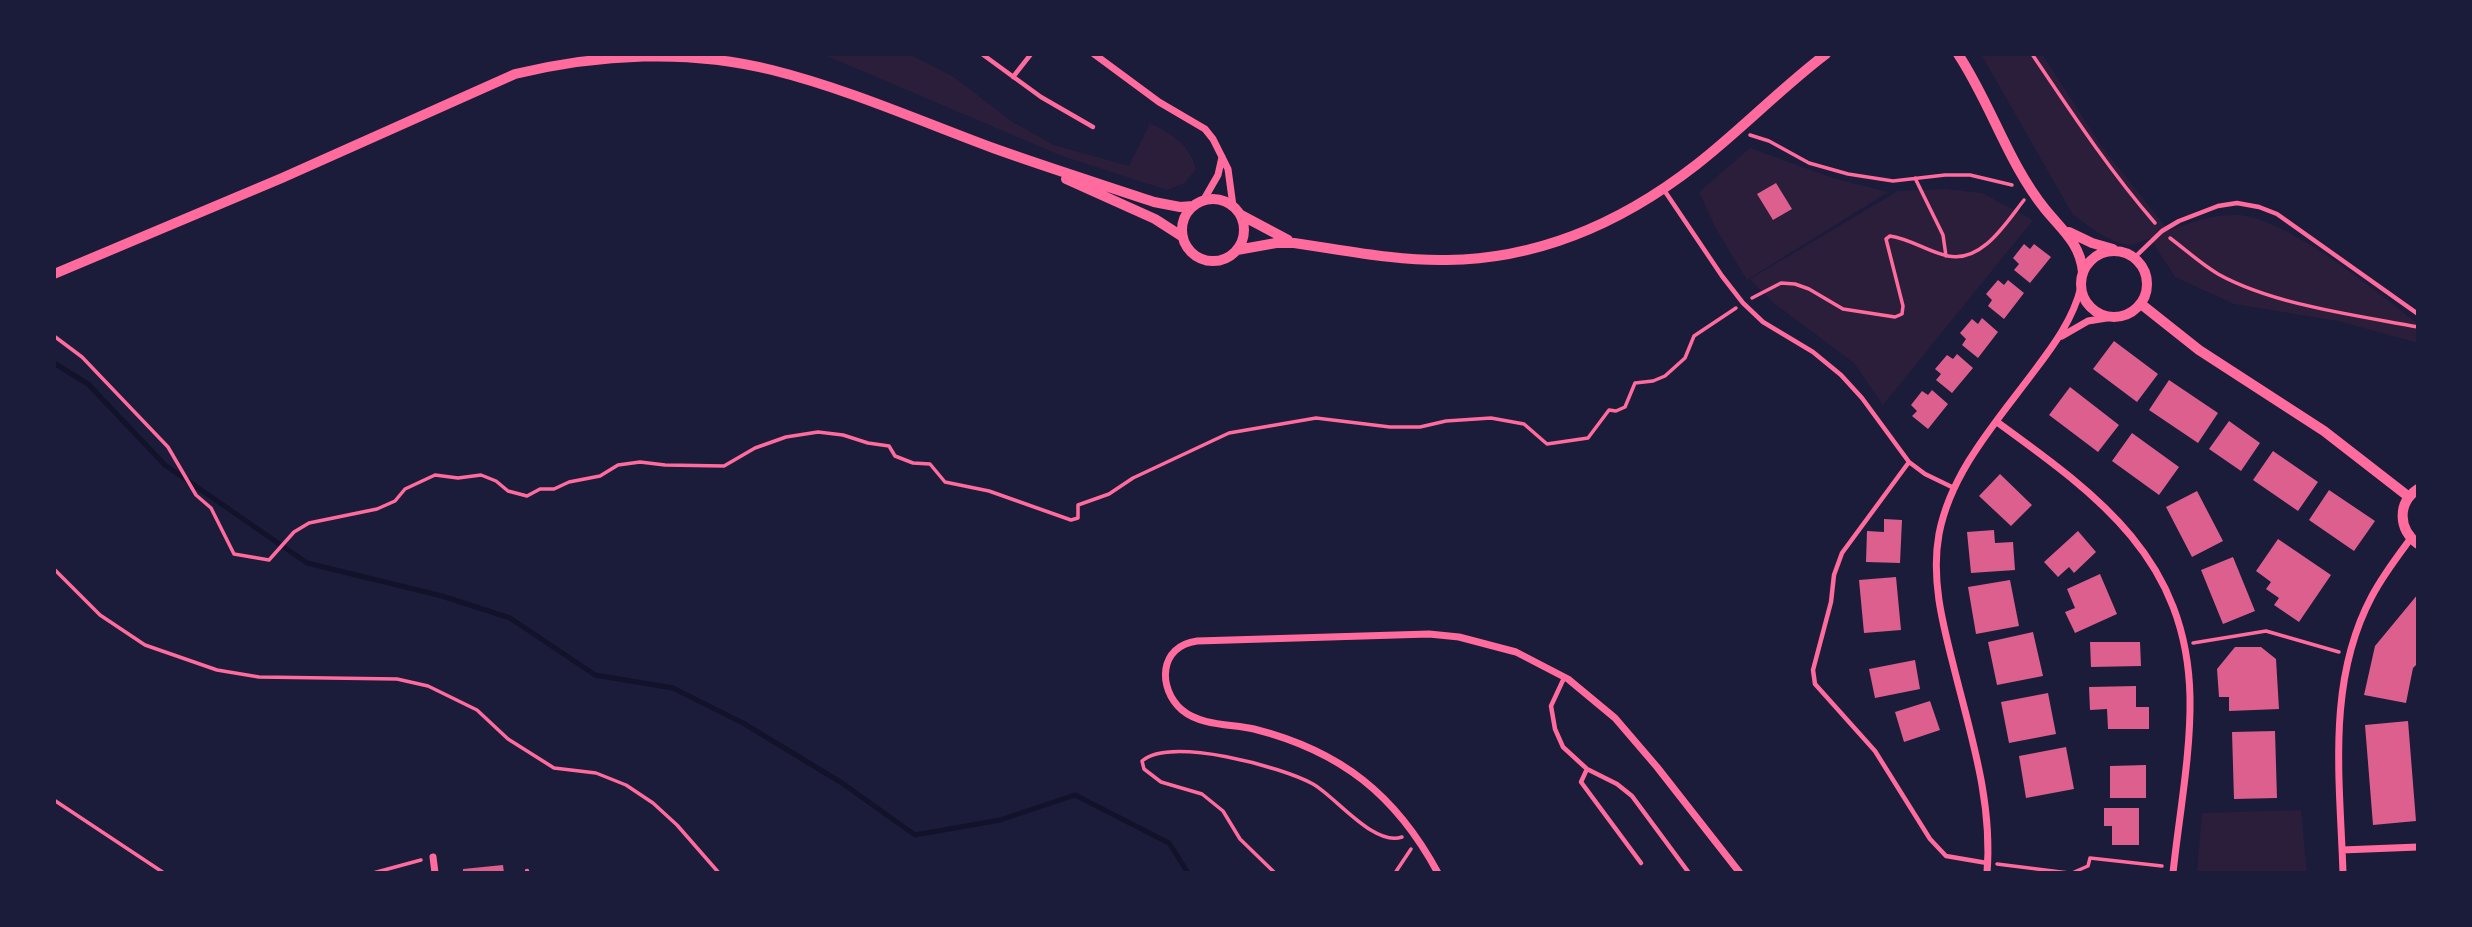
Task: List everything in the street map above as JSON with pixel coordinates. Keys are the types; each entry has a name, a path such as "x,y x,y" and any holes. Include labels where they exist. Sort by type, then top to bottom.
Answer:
{"street":[{"path":"1094,54 1140,89 1205,129 1222,156 1232,185 1244,233 1237,250"},
{"path":"1798,75 1816,54"},
{"path":"1222,156 1218,175 1184,220 1183,237 1190,251 1202,260 1225,259 1237,250 1276,243 1435,260 1486,258 1517,253 1597,226 1663,188 1738,130 1798,75 1826,54"},
{"path":"1958,54 1977,84 2031,190 2076,245 2083,272 2081,287 2069,318 2055,344 1971,458 1954,488 1939,536 1937,587 1943,625 1983,788 1988,825 1987,873"},
{"path":"54,274 282,178 514,74 555,64 602,58 708,60 769,69 857,96 996,149 1154,202 1180,207 1219,200 1265,230 1294,243"},
{"path":"996,149 1134,209 1183,237"},
{"path":"2055,344 2077,326 2099,318 2128,314 2141,304 2147,290 2145,269 2134,257 2088,242 2063,230"},
{"path":"2083,272 2095,256 2115,250"},
{"path":"2081,287 2090,307 2098,313 2113,317"},
{"path":"2141,304 2199,350 2324,431 2413,493 2402,515 2405,530 2414,541 2372,597 2349,655 2342,684 2338,728 2343,873"},
{"path":"1997,422 2080,482 2128,530 2163,582 2175,610 2184,644 2190,699 2173,870"},
{"path":"1438,873 1416,836 1390,802 1343,764 1284,737 1206,721 1187,713 1173,699 1168,685 1166,670 1172,652 1185,643 1197,641 1429,634 1460,637 1516,652 1564,677 1592,697 1636,741 1740,873"},
{"path":"2342,850 2418,846"},
{"path":"433,857 435,873"}],"lane":[{"path":"982,54 1041,97 1093,127"},
{"path":"1013,77 1031,54"},
{"path":"1663,188 1743,303 1763,322 1813,352 1841,375 1862,398 1909,462 1925,474 1954,488"},
{"path":"2134,257 2162,231 2195,213 2237,203 2259,207 2277,214 2418,314"},
{"path":"1909,462 1842,554 1834,575 1831,602 1813,670 1815,684 1875,751 1930,839 1946,856 1988,863"},
{"path":"1564,677 1551,706 1555,729 1563,747 1587,769 1632,796 1689,873"},
{"path":"1587,769 1581,782 1641,863"}],"path":[{"path":"54,336 82,356 168,447 196,495 211,508 234,554 269,559 293,532 309,523 377,509 394,501 405,489 435,475 458,478 481,475 496,481 508,491 527,496 540,489 554,489 569,482 600,476 618,465 640,462 724,466 755,448 786,437 818,432 889,446 895,457 914,463 930,464 945,482 989,491 1071,520 1077,518 1078,505 1108,494 1133,478 1229,433 1258,427 1316,418 1390,427 1420,427 1446,421 1491,418 1524,424 1547,444 1588,438 1609,410 1616,411 1625,407 1635,383 1653,381 1665,376 1685,358 1694,336 1743,303 1781,282 1809,289 1843,309 1895,317 1902,314 1903,306 1886,239 1890,236 1905,238 1947,256 1970,254 1997,235 2031,190 1970,175 1894,181 1848,174 1809,163 1769,141 1738,130"},
{"path":"1915,178 1943,234 1947,256"},
{"path":"54,569 100,615 145,645 216,670 259,677 397,679 428,686 477,710 509,739 554,768 596,773 626,785 653,803 677,825 719,873"},
{"path":"2184,644 2266,631 2349,655"},
{"path":"1275,873 1240,839 1223,811 1202,794 1161,782 1144,769 1142,761 1149,755 1170,750 1234,758 1278,770 1313,784 1381,836 1397,839 1416,836"},
{"path":"54,800 164,873"},
{"path":"1395,873 1416,836"},
{"path":"373,873 433,857"},
{"path":"1988,863 2070,873 2088,866 2090,858 2173,870"}],"shaded area":[{"path":"822,54 909,54 954,77 1011,121 1054,145 1129,166 1150,123 1184,146 1196,169 1185,183 1167,190 1062,156"},
{"path":"1981,54 2042,54 2102,147 2169,231 2203,219 2229,215 2258,219 2281,229 2331,259 2418,324 2418,343 2338,321 2234,304 2175,277 2150,238 2129,245 2122,244 2092,229 2073,215"},
{"path":"1750,148 1833,178 1888,192 1747,280 1716,229 1699,192"},
{"path":"1945,189 1982,193 2033,220 1883,405 1854,363 1775,304 1750,279 1898,191"},
{"path":"2301,810 2307,873 2197,873 2202,813"}],"building":[{"path":"1776,183 1792,209 1773,220 1757,194"},
{"path":"2024,244 2030,249 2034,244 2051,257 2030,283 2014,270 2019,264 2013,258"},
{"path":"1998,280 2004,285 2008,280 2024,293 2004,319 1988,306 1992,300 1986,294"},
{"path":"1982,318 1998,332 1978,358 1962,345 1966,339 1960,333 1972,319 1978,324"},
{"path":"2114,341 2158,374 2137,402 2093,369"},
{"path":"1957,354 1973,368 1952,393 1936,380 1941,374 1935,369 1947,355 1953,359"},
{"path":"2169,380 2218,413 2198,443 2149,410"},
{"path":"2070,387 2119,425 2098,452 2049,415"},
{"path":"1932,390 1948,404 1928,429 1912,416 1917,411 1911,405 1922,391 1928,395"},
{"path":"2229,421 2260,443 2241,471 2209,449"},
{"path":"2132,433 2179,467 2159,495 2112,461"},
{"path":"2273,451 2318,482 2298,511 2253,480"},
{"path":"2000,474 2032,505 2011,526 1979,496"},
{"path":"2329,490 2375,521 2354,551 2309,520"},
{"path":"2197,491 2223,541 2192,557 2166,507"},
{"path":"1884,519 1902,520 1900,563 1866,562 1867,531 1884,532"},
{"path":"1994,530 1995,543 2013,542 2015,570 1971,573 1967,532"},
{"path":"2078,531 2096,552 2074,573 2069,567 2058,577 2044,562"},
{"path":"2278,539 2331,575 2299,622 2274,605 2279,598 2266,589 2271,582 2256,571"},
{"path":"2233,557 2255,611 2223,624 2201,570"},
{"path":"2100,574 2117,614 2075,633 2065,612 2075,608 2067,589"},
{"path":"1896,577 1901,630 1864,633 1859,580"},
{"path":"2010,580 2019,626 1976,634 1968,587"},
{"path":"2418,594 2418,663 2413,668 2406,703 2364,695 2375,646"},
{"path":"2033,632 2043,676 1997,685 1988,642"},
{"path":"2090,642 2140,642 2141,666 2091,667"},
{"path":"2235,647 2261,647 2276,659 2279,709 2229,711 2229,697 2219,697 2217,669"},
{"path":"1915,660 1920,689 1875,698 1869,669"},
{"path":"2136,686 2136,707 2149,707 2149,729 2108,729 2107,709 2090,710 2089,687"},
{"path":"2048,693 2056,734 2009,743 2001,702"},
{"path":"1930,701 1940,730 1904,742 1895,712"},
{"path":"2408,721 2416,821 2373,825 2365,725"},
{"path":"2275,731 2277,798 2234,799 2232,732"},
{"path":"2066,747 2074,789 2026,798 2019,756"},
{"path":"2146,765 2146,798 2110,798 2110,766"},
{"path":"2104,808 2139,808 2139,845 2112,845 2112,826 2104,826"},
{"path":"503,865 504,873 463,873 463,869"}],"waterway":[{"path":"54,363 88,384 165,465 307,563 442,596 510,618 595,675 673,688 743,723 842,783 915,835 1000,820 1075,795 1169,843 1188,873"}]}
